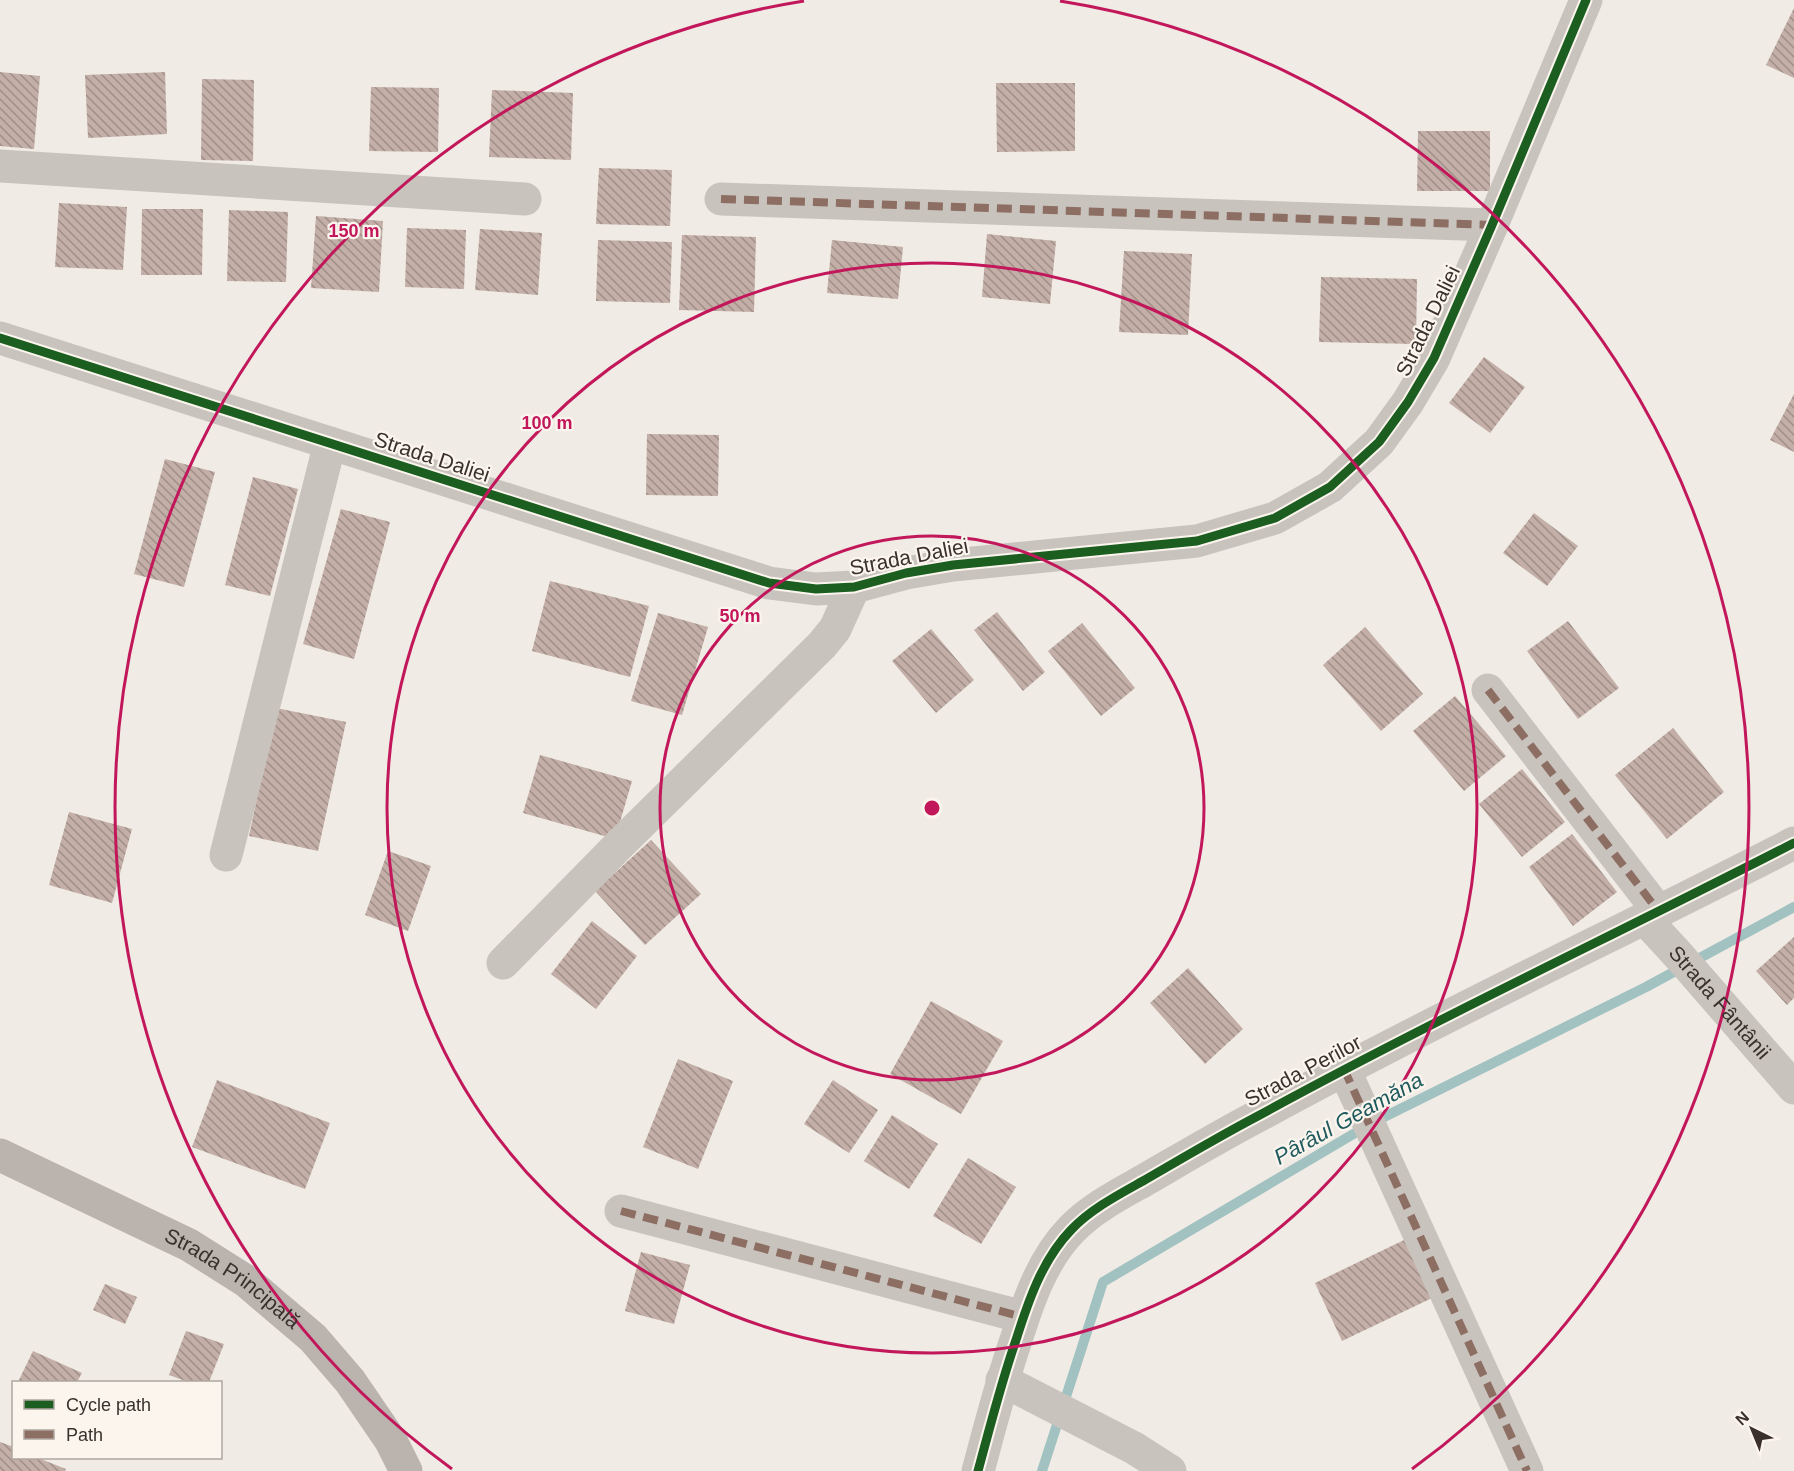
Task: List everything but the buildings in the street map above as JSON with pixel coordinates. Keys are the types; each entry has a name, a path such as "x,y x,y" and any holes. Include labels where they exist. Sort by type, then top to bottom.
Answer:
{"main road":[{"name":"Strada Principală","path":"0,1155 189,1245 246,1281 313,1338 350,1381 391,1441 406,1471"}],"street":[{"name":"Strada Daliei","path":"0,338 769,583 816,589 854,587 952,564 1197,541 1275,518 1330,487 1378,442 1408,402 1434,358 1586,0"},
{"path":"0,166 525,199"},
{"path":"721,199 1492,225"},
{"path":"226,855 330,443"},
{"path":"503,963 628,835 822,645 835,629 854,587"},
{"name":"Strada Fântânii","path":"1488,690 1680,957 1794,1088"},
{"name":"Strada Perilor","path":"978,1471 1002,1380 1036,1285 1052,1254 1071,1229 1098,1207 1215,1139 1344,1069 1794,843"},
{"path":"1344,1069 1527,1471"},
{"path":"621,1211 1023,1317"},
{"path":"1002,1380 1134,1448 1170,1471"}],"waterway":[{"name":"Pârâul Geamăna","path":"1042,1471 1103,1282 1372,1123 1646,987 1794,907"}],"marked path":[{"path":"721,199 1492,225"},
{"path":"1488,690 1659,912"},
{"path":"1344,1069 1527,1471"},
{"path":"621,1211 1023,1317"}],"cycle path":[{"path":"0,338 769,583 816,589 854,587 906,573 953,565 1197,541 1275,518 1330,487 1379,442 1408,402 1434,358 1586,0"},
{"path":"978,1471 1005,1372 1037,1282 1052,1254 1071,1230 1087,1215 1200,1148 1323,1081 1794,843"}]}
